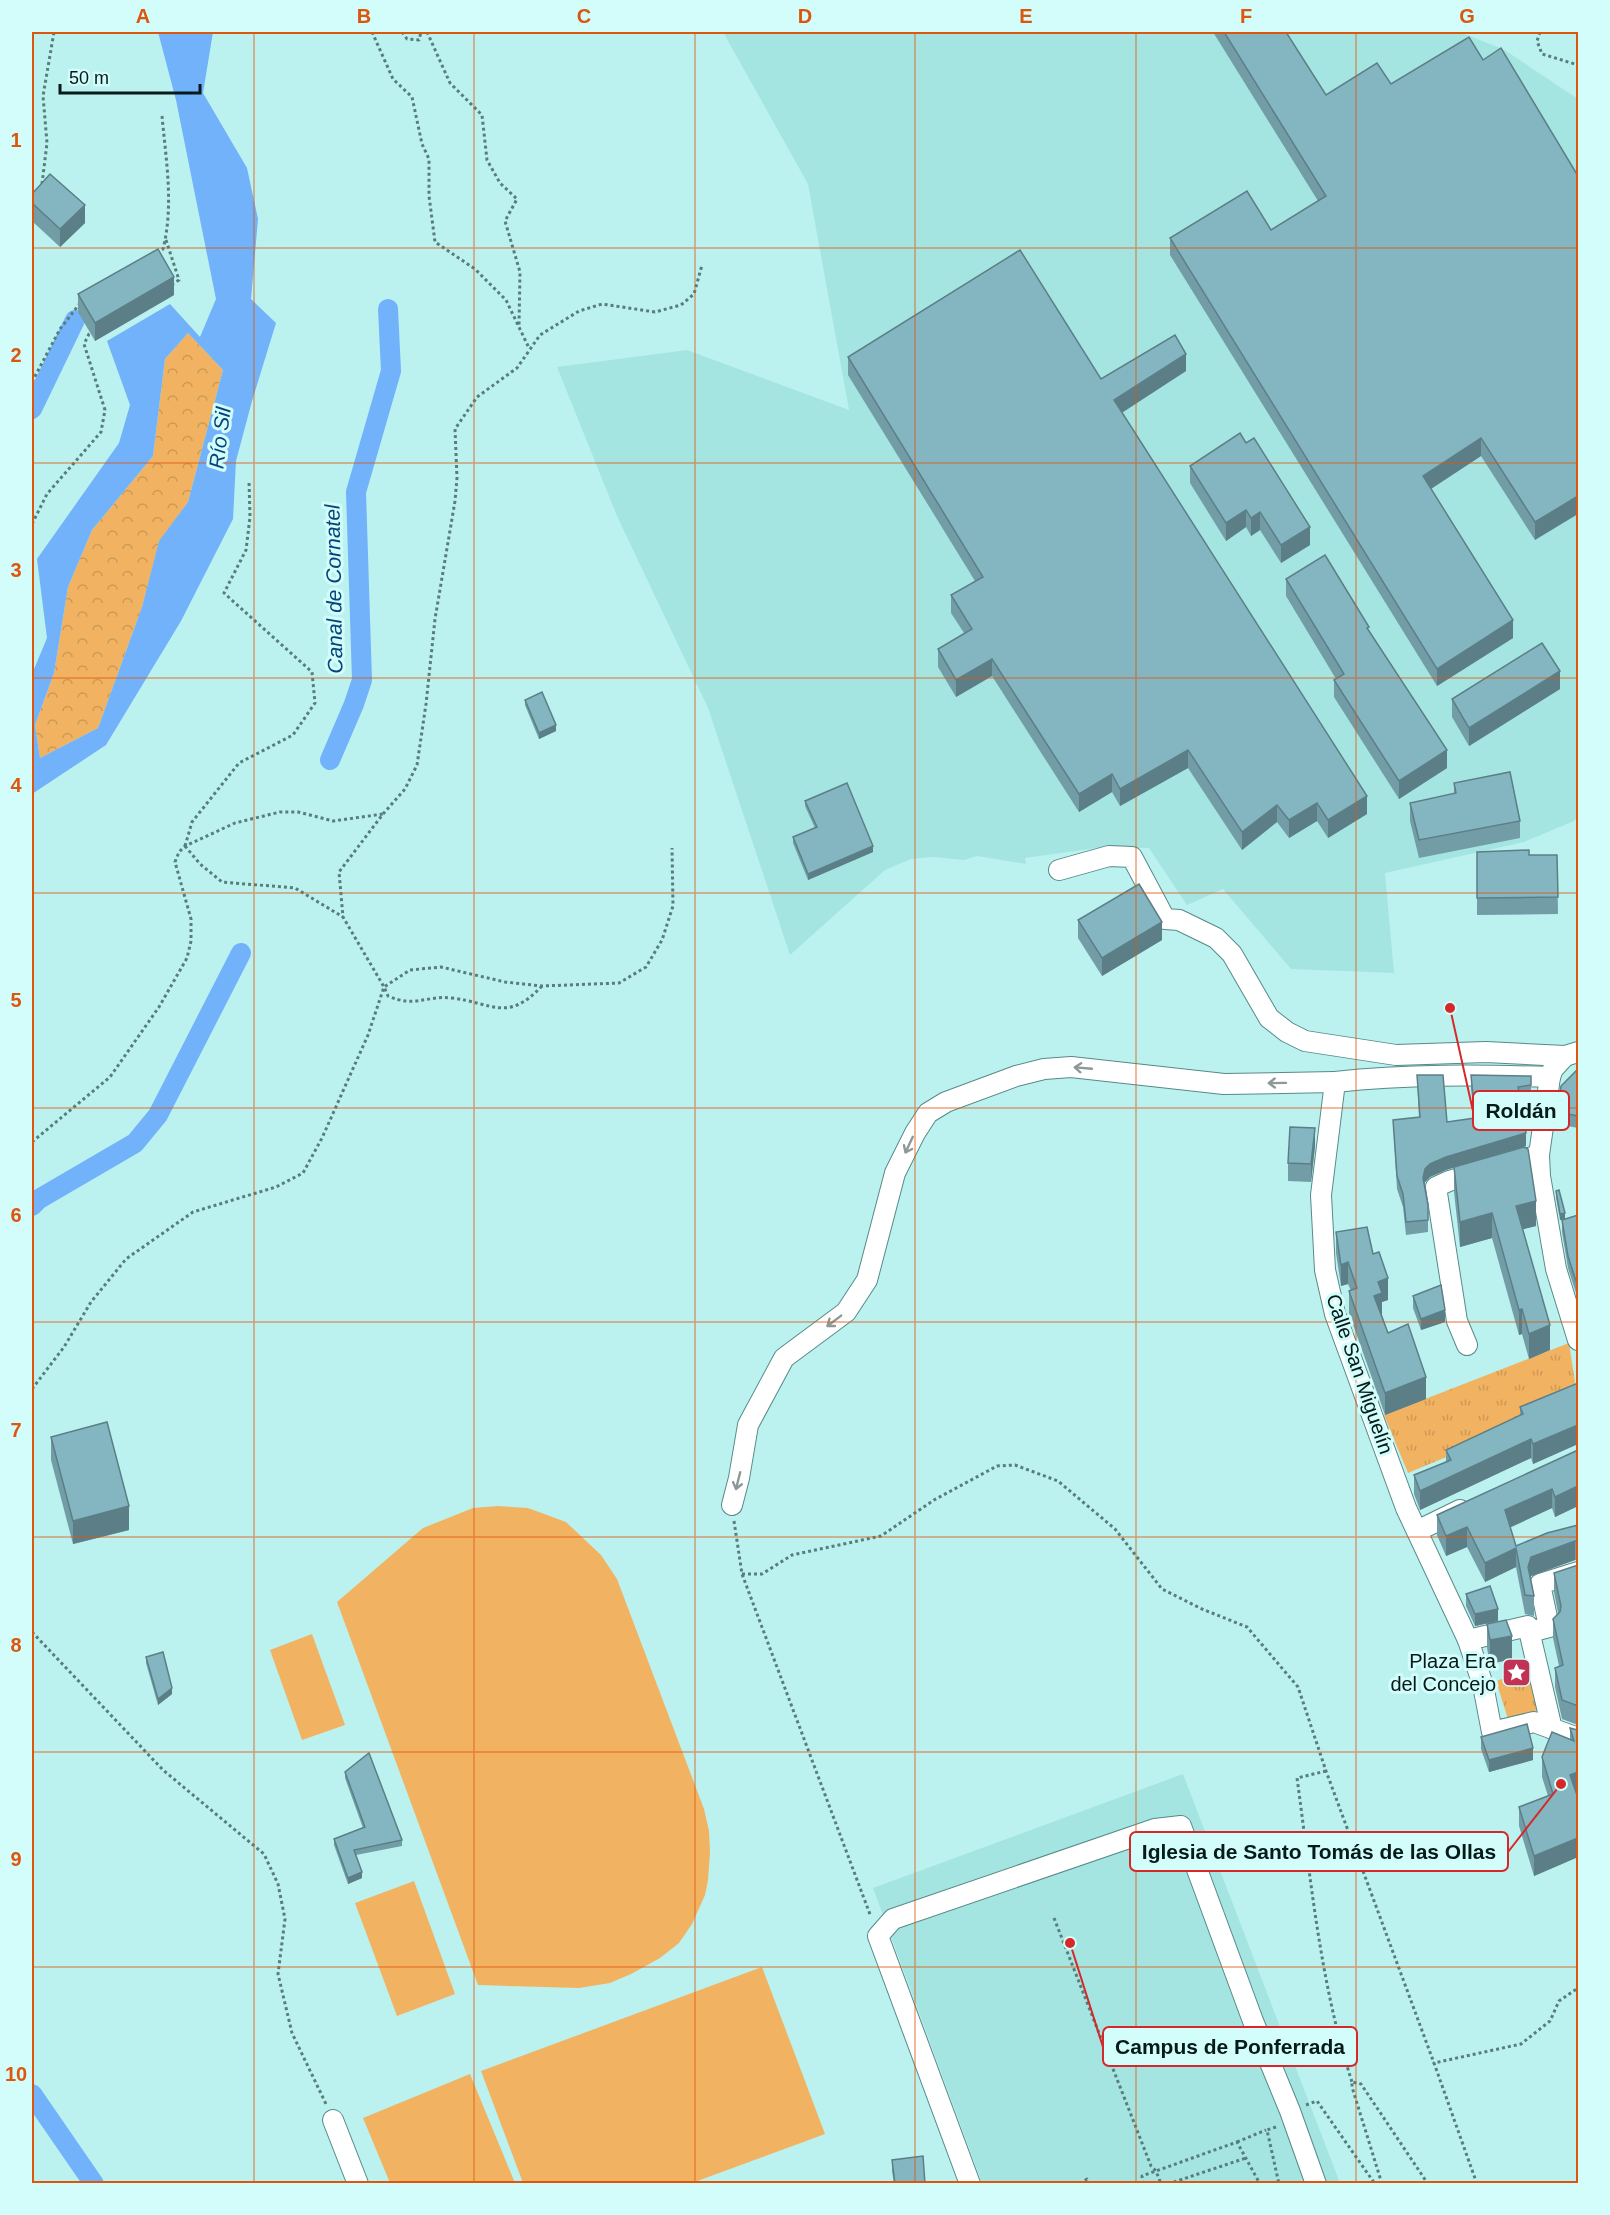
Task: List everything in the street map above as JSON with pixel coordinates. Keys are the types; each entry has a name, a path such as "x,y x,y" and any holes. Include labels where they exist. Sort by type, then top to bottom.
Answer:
{"street":[{"path":"1059,870 1109,856 1132,857 1165,920 1179,920 1216,938 1232,954 1269,1018 1287,1032 1305,1041 1396,1055 1486,1052 1572,1054"},
{"path":"1572,1054 1553,1069 1550,1077 1539,1155 1540,1176 1556,1269 1578,1340"},
{"path":"732,1505 740,1478 748,1425 784,1359 846,1312 867,1280 895,1173 928,1113 946,1102 1016,1076 1044,1069 1071,1067 1224,1083 1335,1082 1382,1077 1455,1074 1550,1077"},
{"name":"Calle San Miguelín","path":"1335,1082 1321,1195 1325,1270 1335,1314 1406,1508 1468,1640"},
{"path":"1467,1345 1457,1321 1436,1187 1449,1181 1539,1155"},
{"path":"1417,1532 1474,1504"},
{"path":"1530,1632 1549,1627 1540,1584 1578,1572"},
{"path":"1552,1729 1528,1626 1468,1640 1484,1685 1492,1732 1534,1722 1552,1729 1578,1738"},
{"path":"970,2184 878,1936 893,1919 1155,1829 1181,1826 1316,2184"},
{"path":"333,2120 358,2184"}],"path":[{"path":"41,191 47,143 44,96 54,32"},
{"path":"372,32 393,79 411,97 422,144 429,159 429,196 435,242 475,269 506,300 529,348"},
{"path":"402,32 407,39 419,40 421,32"},
{"path":"427,32 450,84 482,115 487,160 500,183 517,199 505,221 520,273 519,328"},
{"path":"1540,32 1537,41 1542,54 1578,65"},
{"path":"154,255 163,249 168,229 169,195 162,116"},
{"path":"166,240 179,280 169,286"},
{"path":"542,986 530,999 514,1007 492,1008 451,997 403,1003 388,996 343,917 339,872 405,789 417,765 435,619 455,501 457,478 455,429 477,397 517,368 540,335 579,311 602,304 655,312 681,305 693,294 702,265"},
{"path":"32,382 60,329 81,301"},
{"path":"32,524 47,494 101,432 105,410 84,344 89,334 99,328"},
{"path":"185,846 192,822 239,763 293,735 315,703 312,672 224,593 246,550 250,517 249,481"},
{"path":"32,1142 110,1077 159,1007 187,958 191,941 191,919 175,862 179,852 185,846 235,823 280,812 298,812 333,821 383,814"},
{"path":"185,846 200,864 222,882 295,888 343,917"},
{"path":"32,1389 64,1347 92,1302 126,1259 193,1212 276,1187 303,1173 322,1138 368,1035 384,987 410,970 441,967 504,982 542,986 618,983 646,967 662,940 673,906 672,848"},
{"path":"742,1574 762,1574 792,1556 881,1536 934,1500 997,1466 1015,1465 1058,1481 1090,1507 1115,1529 1162,1589 1202,1609 1247,1627 1298,1687 1326,1771 1477,2184"},
{"path":"732,1505 742,1574 878,1936"},
{"path":"32,1632 163,1770 264,1854 278,1884 285,1919 278,1974 292,2033 333,2120"},
{"path":"1326,1771 1297,1778 1313,1904 1330,2004 1352,2087 1382,2184"},
{"path":"1054,1918 1151,2166 1156,2171 1161,2184"},
{"path":"1434,2063 1521,2044 1550,2021 1559,2001 1578,1988"},
{"path":"1352,2082 1361,2084 1428,2184"},
{"path":"1143,2184 1142,2176 1267,2130"},
{"path":"1237,2142 1260,2184"},
{"path":"1168,2184 1246,2158"},
{"path":"1080,2184 1087,2179 1090,2184"}],"shaded area":[{"path":"723,32 1459,32 1503,49 1578,99 1578,816 1574,821 1524,842 1385,873 1394,973 1291,969 1223,889 1187,905 1149,848 1104,847 1025,858 1026,864 977,856 964,860 933,857 911,859 885,870 790,955 708,708 617,516 557,367 687,350 849,410 808,184"},
{"path":"1183,1774 1340,2183 982,2183 873,1888"}],"green space":[{"path":"188,333 223,370 188,502 159,542 142,607 98,728 40,758 35,725 54,673 68,587 92,530 153,456 165,359"},
{"path":"1569,1343 1578,1402 1408,1473 1384,1415"},
{"path":"498,1506 528,1508 566,1522 601,1555 617,1579 704,1809 709,1831 708,1880 705,1895 692,1924 679,1943 660,1958 610,1983 579,1988 478,1985 337,1602 423,1528 473,1508"},
{"path":"312,1634 345,1725 302,1740 270,1650"},
{"path":"1529,1670 1541,1709 1508,1719 1496,1681"},
{"path":"414,1881 455,1994 397,2016 355,1903"},
{"path":"762,1967 825,2134 692,2183 523,2183 481,2071"},
{"path":"470,2074 515,2183 390,2183 363,2118"}],"water":[{"name":"Río Sil","path":"158,32 213,32 203,93 247,168 258,219 251,299 276,323 236,461 233,519 181,621 106,745 32,794 32,674 47,638 37,559 119,443 130,405 107,341 170,304 200,337 216,299 176,100","holes":["188,333 223,370 188,502 159,541 142,607 98,728 40,758 35,725 54,673 68,587 92,530 153,456 165,359"]}],"building":[{"path":"1224,32 1286,32 1326,95 1377,63 1391,84 1469,37 1483,60 1501,48 1578,176 1578,496 1535,522 1481,438 1423,476 1513,620 1437,669 1170,238 1247,191 1271,230 1326,196"},
{"path":"50,174 85,205 60,229 32,203 32,194"},
{"path":"158,249 174,277 95,323 78,294"},
{"path":"1020,250 1101,379 1175,335 1186,354 1114,400 1367,796 1328,820 1317,803 1289,820 1277,805 1242,832 1188,750 1120,789 1112,774 1079,794 992,659 956,680 938,649 972,629 951,595 983,577 848,357"},
{"path":"1240,433 1246,443 1254,438 1310,527 1281,545 1260,512 1251,518 1246,510 1226,523 1190,466"},
{"path":"1325,555 1369,627 1367,628 1447,750 1399,781 1334,680 1344,674 1286,579"},
{"path":"1542,643 1560,671 1469,728 1452,699"},
{"path":"542,692 556,725 539,733 525,700"},
{"path":"1510,772 1520,821 1419,840 1410,803 1456,793 1454,783"},
{"path":"847,783 873,846 808,874 793,837 817,827 805,801"},
{"path":"1529,850 1529,855 1557,855 1558,897 1477,898 1477,852"},
{"path":"1139,884 1162,922 1102,958 1078,920"},
{"path":"1576,1071 1578,1072 1578,1116 1557,1112 1561,1086"},
{"path":"1417,1075 1443,1075 1447,1122 1475,1118 1471,1075 1531,1076 1531,1085 1518,1087 1526,1133 1430,1164 1425,1169 1423,1178 1428,1220 1406,1222 1403,1194 1397,1176 1393,1120 1420,1117"},
{"path":"1290,1127 1315,1128 1311,1164 1288,1163"},
{"path":"1524,1147 1528,1149 1536,1201 1516,1206 1550,1325 1529,1334 1522,1309 1519,1310 1492,1213 1460,1222 1454,1167"},
{"path":"1559,1190 1565,1213 1560,1214 1556,1191"},
{"path":"1578,1215 1578,1280 1576,1281 1568,1256 1562,1220"},
{"path":"1367,1227 1373,1254 1379,1252 1388,1278 1378,1282 1382,1293 1374,1296 1388,1333 1408,1324 1426,1377 1385,1393 1349,1291 1357,1288 1348,1262 1341,1265 1336,1232"},
{"path":"1441,1285 1445,1310 1421,1319 1413,1296"},
{"path":"1578,1383 1578,1425 1533,1444 1531,1439 1420,1491 1414,1475 1451,1460 1446,1450 1523,1414 1520,1407"},
{"path":"107,1422 129,1506 73,1521 51,1437"},
{"path":"1578,1450 1578,1486 1555,1497 1552,1489 1505,1510 1516,1546 1547,1533 1578,1525 1578,1541 1531,1557 1528,1567 1534,1596 1525,1595 1516,1548 1485,1563 1467,1527 1446,1536 1437,1515"},
{"path":"1578,1565 1578,1706 1562,1700 1555,1668 1563,1665 1553,1619 1560,1612 1561,1606 1554,1573"},
{"path":"1490,1586 1498,1609 1475,1614 1466,1594"},
{"path":"1506,1620 1512,1636 1490,1640 1487,1624"},
{"path":"163,1652 172,1688 158,1699 146,1657"},
{"path":"1527,1724 1533,1748 1489,1760 1481,1737"},
{"path":"1570,1728 1578,1730 1578,1772 1570,1775 1578,1798 1578,1838 1534,1856 1519,1807 1553,1794 1542,1757 1552,1732 1574,1741"},
{"path":"369,1753 402,1840 354,1850 362,1872 348,1878 334,1839 365,1827 345,1772"},
{"path":"923,2156 925,2184 895,2184 892,2160"}],"waterway":[{"name":"Canal de Cornatel","path":"330,760 362,680 356,492 391,371 388,309"},
{"path":"32,409 75,320"},
{"name":"Canal de Cornatel","path":"32,1206 39,1199 135,1143 158,1115 241,953"},
{"name":"Canal de Cornatel","path":"32,2094 94,2184"}],"place":[{"name":"Roldán","path":"1450,1008"},
{"name":"Plaza Era del Concejo","path":"1517,1673"},
{"name":"Iglesia de Santo Tomás de las Ollas","path":"1561,1784"},
{"name":"Campus de Ponferrada","path":"1070,1943"}]}
